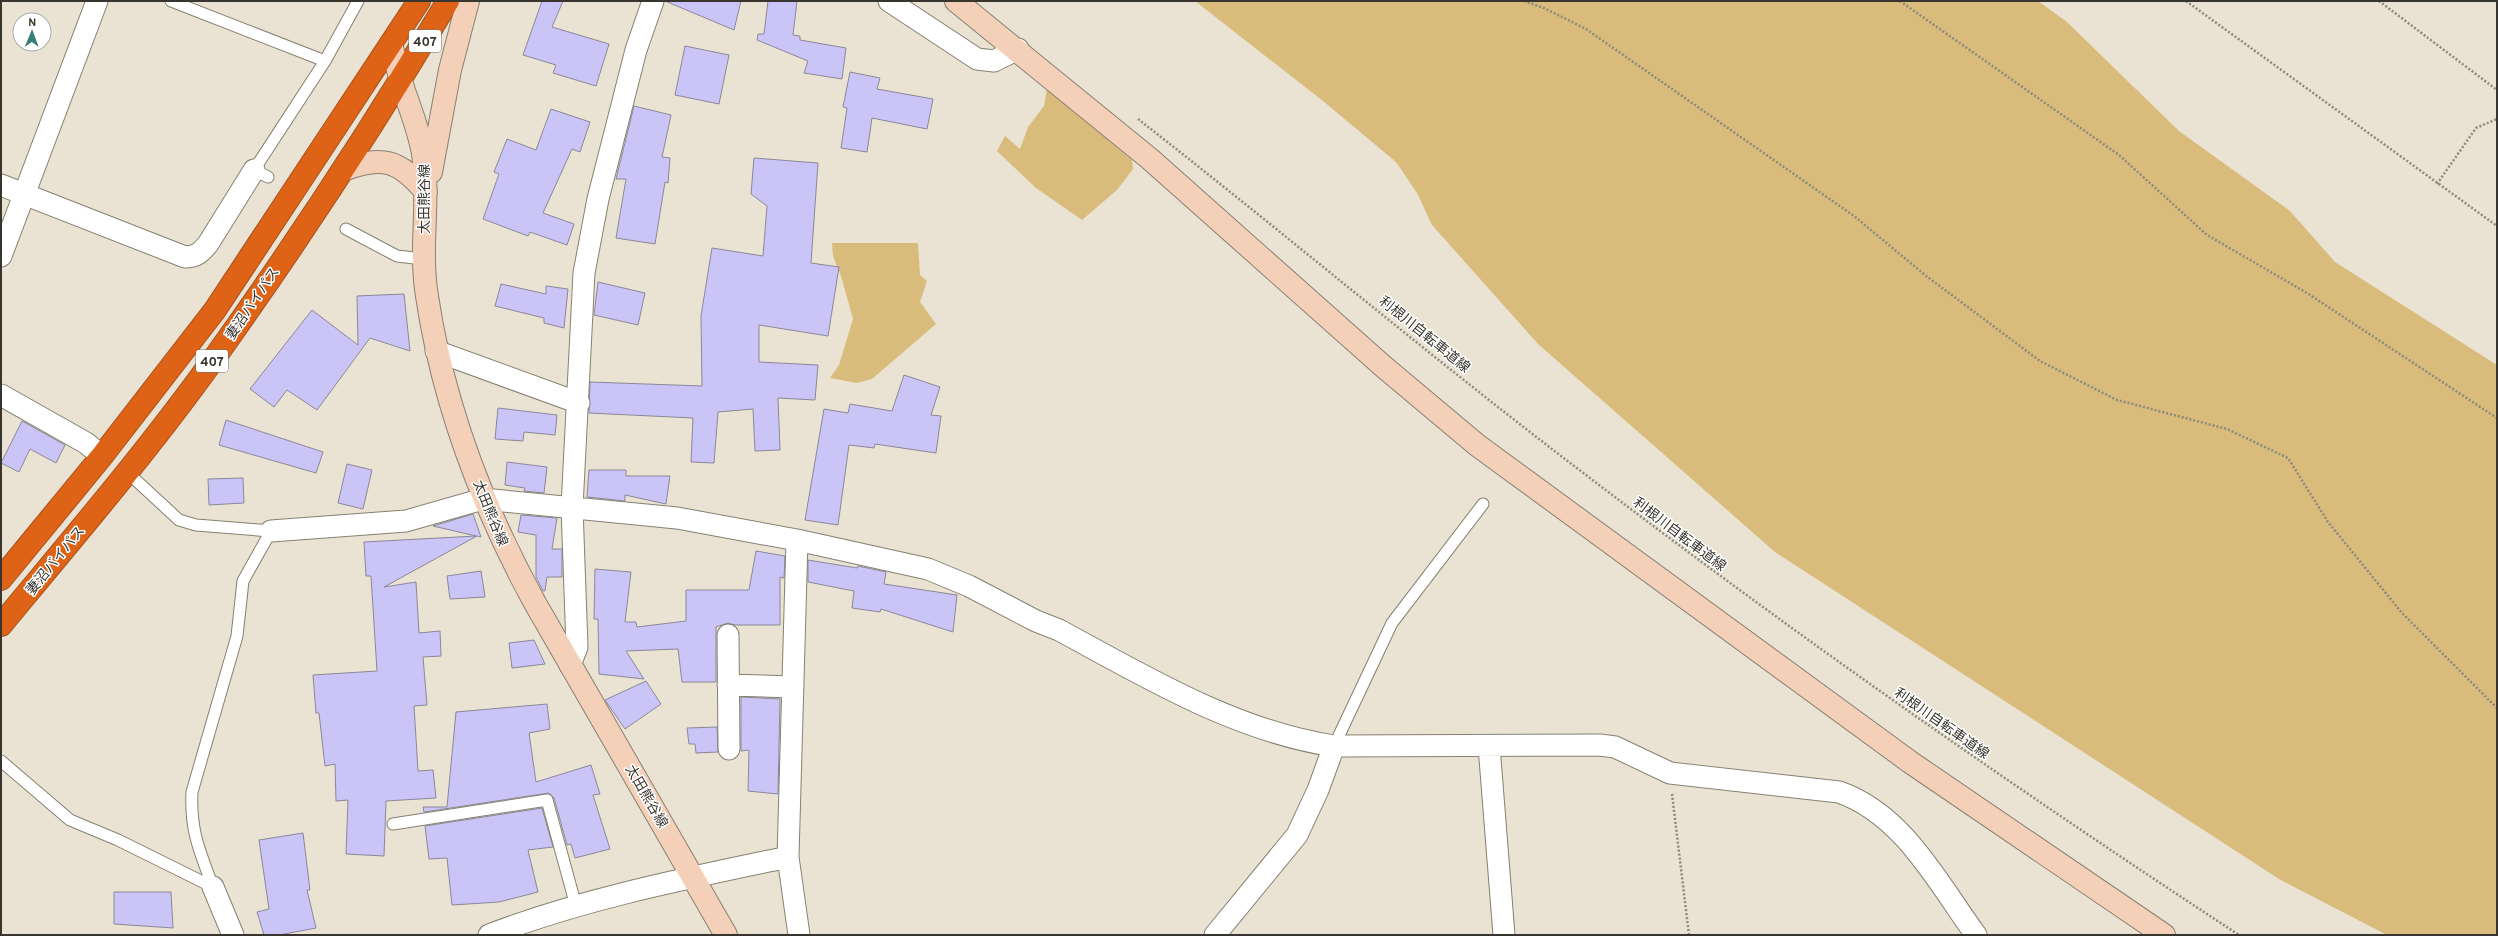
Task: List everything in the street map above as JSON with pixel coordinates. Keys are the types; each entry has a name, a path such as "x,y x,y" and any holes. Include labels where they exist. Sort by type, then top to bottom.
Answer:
{"highway":[{"name":"妻沼バイパス","path":"1,579 102,456 215,310 419,1"},
{"name":"妻沼バイパス","path":"3,618 127,472 213,360 343,170 401,81 448,1"}],"street":[{"path":"1,256 97,1"},
{"path":"426,192 450,70 468,1"},
{"path":"570,665 577,646 572,508 579,402 584,273 598,199 636,50 653,1"},
{"path":"889,1 978,59 994,61 1018,49"},
{"path":"956,1 1018,49 1150,159 1384,367 1477,445 1904,758 2164,935"},
{"name":"太田熊谷線","path":"391,44 401,81 420,134 426,192 423,259 436,351 483,499 506,550 570,665 694,877 726,935"},
{"path":"343,170 366,161 385,161 413,176 426,192"},
{"path":"1,186 185,257 192,257 200,254 261,174"},
{"path":"436,351 579,402"},
{"path":"1,395 86,443 102,456"},
{"path":"271,531 406,521 483,499 676,518 797,540 928,569 969,586 1036,621 1059,630 1196,703 1248,724 1308,742 1334,746 1600,745 1614,747 1670,773 1820,788 1857,798 1876,810 1900,832 1976,935"},
{"path":"797,540 788,857 799,935"},
{"path":"728,635 729,749"},
{"path":"728,686 793,687"},
{"path":"1215,935 1297,835 1318,790 1334,746"},
{"path":"1489,746 1504,935"},
{"path":"489,935 529,920 576,906 694,877 788,857"},
{"path":"213,887 233,935"}],"lane":[{"path":"171,1 325,62"},
{"path":"261,174 358,1"},
{"path":"346,230 397,256 423,259"},
{"path":"127,472 179,520 196,525 271,531 243,581 236,636 192,792 190,817 195,840 213,887"},
{"path":"1334,746 1392,623 1483,504"},
{"path":"1,761 70,820 118,840 213,887"},
{"path":"393,824 547,800 576,906"}],"path":[{"path":"1524,1 1544,8 1599,38 1854,216 1925,275 2040,361 2117,400 2227,429 2288,458 2328,522 2402,613 2497,708"},
{"path":"1900,1 2119,155 2207,235 2307,293 2497,418"},
{"path":"2186,1 2497,226"},
{"path":"2379,1 2497,90"},
{"name":"利根川自転車道線","path":"1133,115 1582,473 1747,597 2093,840 2239,935"},
{"path":"2437,184 2476,128 2497,119"},
{"path":"1670,773 1689,935"}],"shaded area":[{"path":"1195,1 2038,1 2067,22 2179,131 2290,211 2335,262 2497,365 2497,935 2387,935 2279,879 1775,552 1538,344 1432,225 1417,193 1396,162 1323,101"},
{"path":"1047,88 1132,160 1133,169 1117,190 1082,220 1036,188 997,151 1005,136 1020,149 1028,127 1044,106"},
{"path":"832,243 918,243 920,275 927,281 920,302 936,324 872,379 857,383 830,378 839,365 853,319 841,276 833,256"}],"building":[{"path":"542,1 563,1 552,27 609,44 596,86 553,73 556,65 523,55"},
{"path":"665,1 741,1 734,30"},
{"path":"768,1 797,1 793,35 800,36 800,40 846,48 842,79 804,73 808,61 757,40 758,34 764,34"},
{"path":"685,46 729,55 719,104 675,95"},
{"path":"850,72 880,78 877,89 933,99 927,129 872,118 867,152 841,148 847,108 843,107"},
{"path":"634,106 671,115 662,157 670,158 668,183 665,182 655,244 616,238 626,179 616,179"},
{"path":"551,109 590,122 580,152 572,149 543,213 574,224 567,245 530,232 528,236 483,219 499,174 494,172 507,139 536,150"},
{"path":"754,158 818,163 811,263 839,267 828,336 759,325 759,362 818,365 815,400 778,398 780,450 755,451 753,409 718,412 714,463 691,462 693,418 589,413 590,382 702,386 701,316 712,248 763,256 767,206 751,194"},
{"path":"598,282 645,293 638,325 594,315"},
{"path":"501,284 546,294 546,286 568,289 564,328 544,323 544,318 495,306"},
{"path":"404,294 410,351 370,338 317,410 287,390 274,407 250,389 312,310 358,345 357,296"},
{"path":"904,375 940,387 931,415 941,416 936,453 875,444 874,448 849,445 838,525 805,520 824,409 848,413 850,404 892,411"},
{"path":"498,408 557,415 555,435 524,432 523,441 495,439"},
{"path":"226,420 323,452 316,473 219,445"},
{"path":"22,421 65,445 56,463 30,449 19,472 1,463"},
{"path":"507,462 547,467 544,493 524,491 525,488 505,485"},
{"path":"347,464 372,470 363,509 338,503"},
{"path":"589,470 626,470 626,476 670,476 666,504 625,495 625,501 587,497"},
{"path":"243,478 244,503 209,505 208,479"},
{"path":"473,514 481,537 477,536 384,587 416,582 419,633 440,631 441,656 423,657 427,705 414,706 418,771 433,770 436,798 386,801 384,856 346,854 348,800 336,801 335,764 325,766 319,713 316,713 313,675 377,671 371,576 366,576 364,542 476,536 433,526"},
{"path":"521,515 557,518 552,549 562,549 562,577 547,577 545,591 543,591 536,577 536,535 518,532"},
{"path":"756,551 785,556 784,578 780,577 780,625 735,625 728,623 716,627 716,682 682,682 678,649 626,651 644,679 599,674 598,619 594,619 595,569 631,572 625,622 636,622 637,627 686,621 686,590 749,590"},
{"path":"808,560 857,568 858,566 886,572 884,584 957,595 953,632 881,609 880,612 852,608 854,591 808,582"},
{"path":"481,571 485,597 450,599 447,576"},
{"path":"534,640 545,664 512,668 509,643"},
{"path":"646,681 661,704 625,729 605,700"},
{"path":"741,697 780,699 778,794 748,791 749,750 741,751"},
{"path":"547,704 550,729 529,733 536,782 591,765 600,794 593,795 610,849 575,858 571,844 567,845 554,798 549,793 424,812 423,807 447,807 456,712"},
{"path":"717,727 718,752 696,753 695,744 689,744 687,728"},
{"path":"542,808 553,847 528,850 538,892 499,902 452,905 447,858 429,859 425,826"},
{"path":"303,833 310,890 307,890 316,928 279,935 264,935 257,912 269,909 259,840"},
{"path":"114,892 171,892 173,928 114,924"}]}
